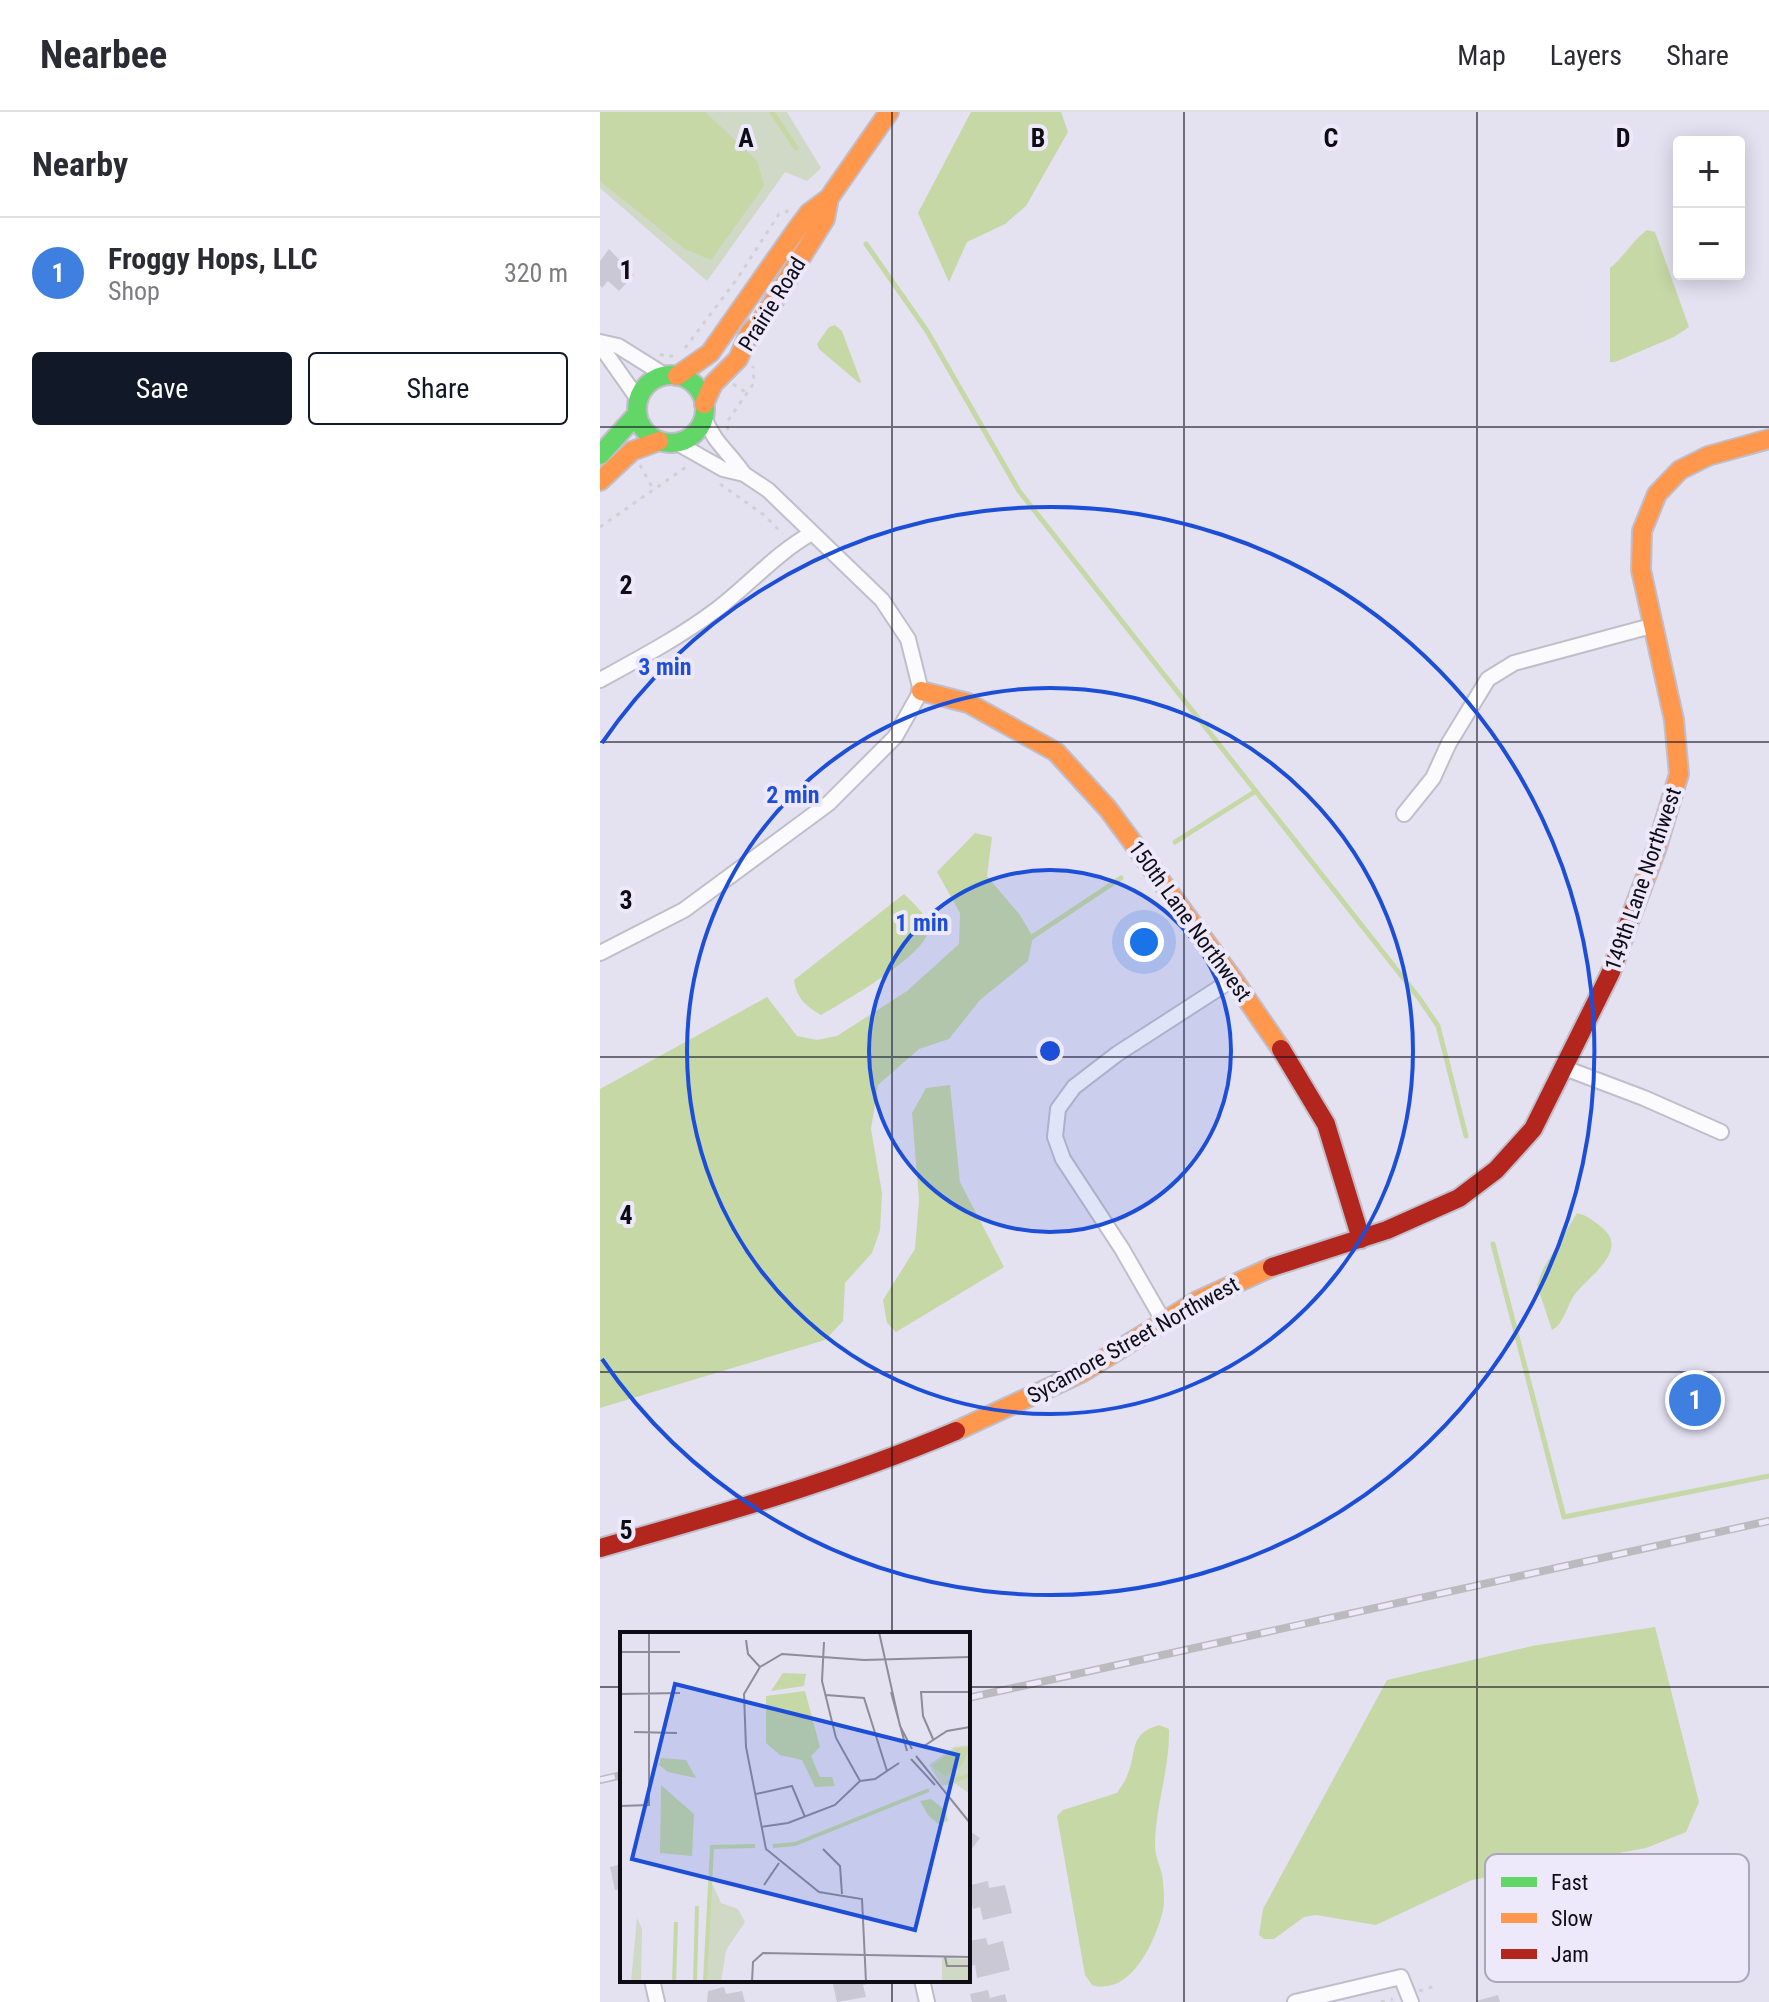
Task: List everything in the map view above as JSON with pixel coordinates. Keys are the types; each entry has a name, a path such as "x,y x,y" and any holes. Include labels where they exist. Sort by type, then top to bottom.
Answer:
{"street":[{"name":"Prairie Road","path":"600,455 638,406 646,386 655,379 671,376 710,353 809,213 829,198 889,112"},
{"name":"Prairie Road","path":"600,481 632,451 695,434 713,384 738,359 750,332 760,323 825,219 829,198"},
{"path":"600,343 618,346 695,386 717,444 733,458 744,474"},
{"path":"600,343 638,406 644,430 723,469 744,474 768,490 882,600 908,639 921,691 895,737 829,803 684,910 600,953"},
{"name":"149th Lane Northwest","path":"1562,1067 1611,972 1632,920 1679,774 1674,720 1641,570 1642,531 1657,494 1680,470 1708,456 1769,439"},
{"path":"600,680 659,648 717,609 793,543 812,533"},
{"path":"1404,814 1433,778 1449,743 1488,679 1514,663 1655,625"},
{"name":"150th Lane Northwest","path":"921,691 968,703 1056,752 1108,809 1233,979 1298,1074 1326,1124 1361,1239"},
{"path":"1164,1322 1122,1249 1063,1159 1055,1137 1058,1109 1074,1087 1117,1054 1233,979"},
{"path":"1562,1067 1721,1132"},
{"name":"Sycamore Street Northwest","path":"600,1548 749,1506 886,1461 1005,1410 1083,1372 1197,1301 1282,1263 1361,1239 1459,1198 1496,1170 1533,1129 1562,1067"},
{"path":"1295,2002 1401,1977 1411,2002"},
{"path":"652,1982 657,2002"},
{"path":"922,1982 927,2002"}],"path":[{"path":"651,351 667,357 680,354 737,279 779,214 792,210"},
{"path":"729,435 727,422 754,383 750,332"},
{"path":"600,527 686,467 698,469"},
{"path":"720,484 764,515 793,543"}],"shaded area":[{"path":"600,112 787,112 821,168 807,181 785,172 707,281 600,188"},
{"path":"600,112 705,112 757,161 764,186 711,260 685,249 600,181"},
{"path":"971,112 1061,112 1068,132 1026,206 1005,224 967,242 949,282 918,213"},
{"path":"1647,230 1655,232 1689,327 1674,337 1610,362 1610,268"},
{"path":"835,325 842,331 859,383 819,349 817,344 829,327"},
{"path":"975,833 992,837 987,876 1020,915 1033,937 1028,961 980,1000 949,1039 919,1049 878,1085 871,1129 882,1193 880,1230 872,1253 845,1283 843,1321 825,1340 600,1408 600,1089 767,997 797,1036 817,1040 837,1036 907,991 959,944 960,913 937,872"},
{"path":"904,894 926,919 928,930 914,952 882,977 821,1015 806,1005 797,992 794,980"},
{"path":"950,1085 960,1182 1004,1267 896,1332 887,1323 883,1300 915,1249 919,1200 912,1113 926,1088"},
{"path":"1577,1213 1599,1225 1608,1234 1610,1252 1575,1294 1562,1319 1552,1330 1537,1285 1543,1269"},
{"path":"1655,1627 1699,1802 1686,1832 1646,1848 1613,1854 1485,1854 1485,1878 1472,1880 1376,1925 1316,1915 1304,1917 1274,1939 1264,1939 1259,1935 1263,1909 1387,1680 1532,1646"},
{"path":"1159,1725 1169,1729 1155,1846 1163,1878 1163,1910 1146,1953 1129,1975 1118,1983 1092,1985 1085,1975 1057,1816 1063,1810 1117,1793 1127,1776 1138,1739"}],"building":[{"path":"609,249 634,275 619,291 608,281 602,288 600,285 600,261"},
{"path":"970,1831 980,1838 970,1851"},
{"path":"620,1864 620,1889 615,1890 610,1867"},
{"path":"988,1881 989,1888 1005,1885 1012,1913 983,1920 980,1907 973,1909 971,1885"},
{"path":"986,1938 988,1945 1003,1941 1010,1970 977,1978 975,1965 971,1966 970,1962 970,1941"},
{"path":"832,1982 866,1982 863,1985 866,1997 837,2002"},
{"path":"724,1987 726,1994 742,1991 745,2002 707,2002 708,1991"},
{"path":"988,1990 990,1998 1005,1994 1007,2002 972,2002 970,1994"},
{"path":"1498,1995 1500,2002 1476,2002 1476,2001"}],"waterway":[{"path":"772,112 796,148"},
{"path":"866,244 927,331 1019,491 1438,1026 1466,1136"},
{"path":"1175,842 1256,791"},
{"path":"1029,939 1121,878"},
{"path":"1493,1244 1564,1517 1769,1476"}],"railway":[{"path":"970,1698 1769,1521"},
{"path":"600,1780 620,1775"}],"traffic: fast":[{"path":"671,375 695,385 705,409 695,433 671,443 647,433 637,409 647,385 671,375"},
{"path":"600,455 637,414"}],"traffic: slow":[{"path":"677,376 710,353 797,229 809,213 829,198 889,112"},
{"path":"704,404 713,384 738,359 750,332 760,323 825,219 829,198"},
{"path":"1633,911 1679,774 1674,720 1641,570 1642,531 1657,494 1680,470 1708,456 1769,439"},
{"path":"600,481 632,451 659,441"},
{"path":"921,691 968,703 1056,752 1108,809 1281,1049"},
{"path":"956,1431 1083,1372 1197,1301 1272,1267"}],"traffic: jam":[{"path":"1272,1267 1387,1230 1459,1198 1496,1170 1533,1129 1611,972 1633,911"},
{"path":"1281,1049 1326,1124 1361,1239"},
{"path":"600,1548 825,1481 956,1431"}],"place":[{"name":"Froggy Hops, LLC","path":"1695,1400"}]}
